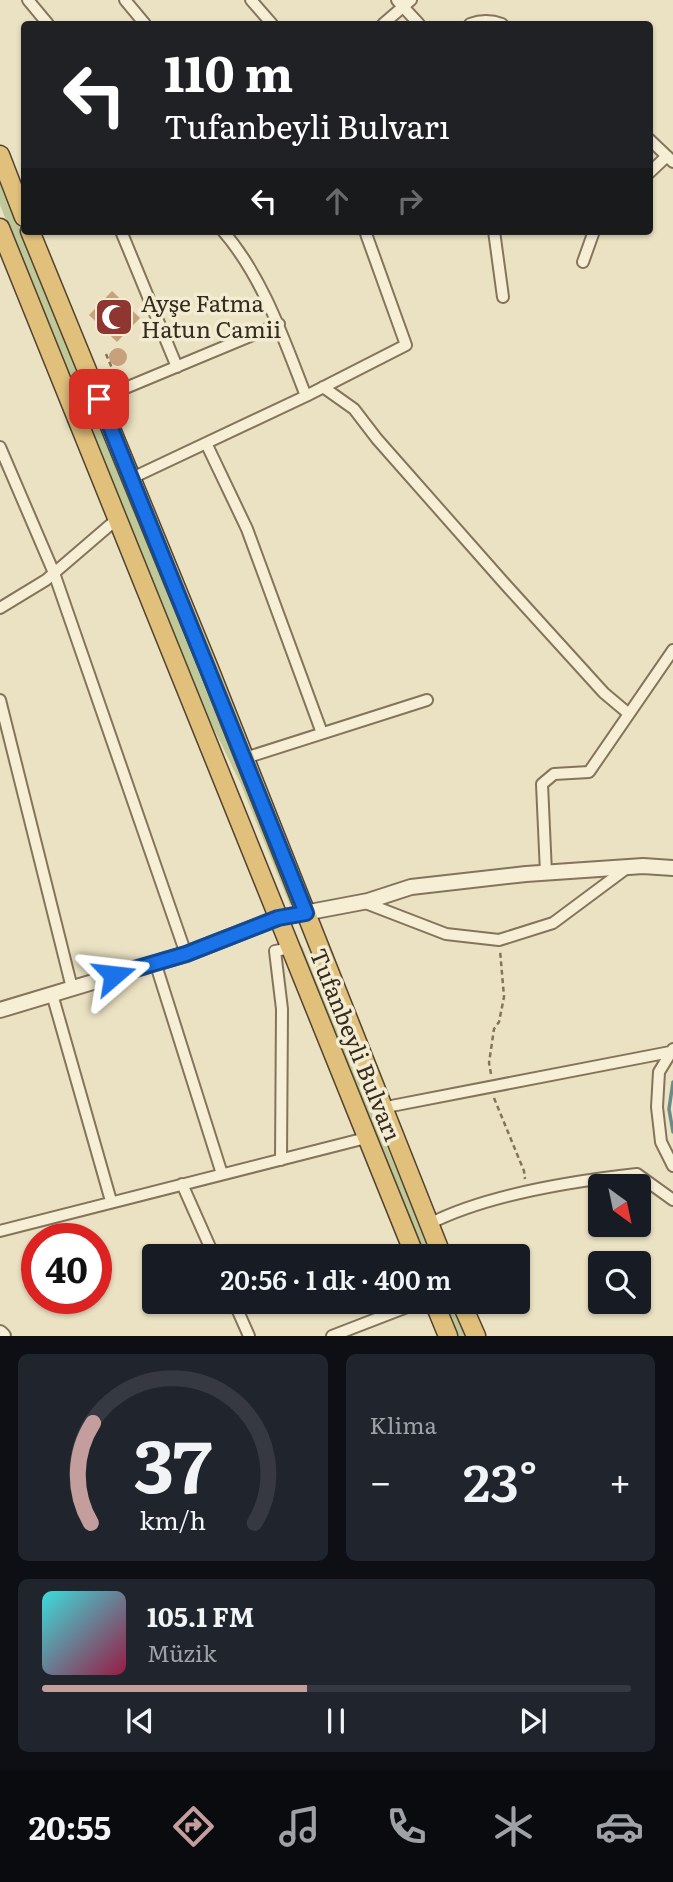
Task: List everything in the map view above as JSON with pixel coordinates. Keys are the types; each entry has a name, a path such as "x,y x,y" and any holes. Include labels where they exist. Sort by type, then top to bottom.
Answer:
{"highway":[{"path":"0,155 21,208"},
{"name":"Tufanbeyli Bulvarı","path":"0,228 410,1244"},
{"name":"Tufanbeyli Bulvarı","path":"32,235 245,758 437,1244"},
{"path":"439,1314 448,1336"},
{"path":"466,1314 476,1336"}],"street":[{"path":"28,0 46,21"},
{"path":"125,0 142,21"},
{"path":"251,0 269,21"},
{"path":"386,21 403,2 417,21"},
{"path":"653,143 670,159 653,170"},
{"path":"123,235 177,367"},
{"path":"227,235 238,248 279,324 306,396"},
{"path":"132,478 407,345 366,235"},
{"path":"495,235 503,297"},
{"path":"583,261 593,235"},
{"path":"99,399 279,324"},
{"path":"323,387 355,409 377,439 514,594 604,693 629,714"},
{"path":"206,443 247,529 322,733"},
{"path":"0,447 54,573 186,954"},
{"path":"0,607 54,573 117,519"},
{"path":"546,873 542,783 554,774 589,772 673,650"},
{"path":"0,700 72,988"},
{"path":"245,758 427,700"},
{"path":"363,902 446,934 499,940 553,923 628,867"},
{"path":"0,1010 186,954 278,918 363,902 411,887 628,867 673,868"},
{"path":"281,1160 282,1009 275,951 290,948"},
{"path":"155,962 222,1174"},
{"path":"52,994 111,1202"},
{"path":"382,1108 672,1051"},
{"path":"672,1051 659,1072 657,1107 661,1142 673,1166"},
{"path":"0,1231 366,1138"},
{"path":"429,1224 451,1213 527,1193 593,1179 637,1174 673,1200"},
{"path":"182,1184 209,1244"},
{"path":"239,1314 249,1336"},
{"path":"332,1336 390,1314"}],"path":[{"path":"106,354 121,390"},
{"path":"499,940 504,997 499,1023 494,1029 489,1063 498,1110 524,1171 527,1193"}],"green space":[{"path":"0,180 293,904 290,905 240,782 203,707 0,205"},
{"path":"302,946 428,1244 419,1244 300,947"},
{"path":"448,1314 456,1314 465,1336 457,1336"}],"building":[{"name":"Ayşe Fatma Hatun Camii","path":"112,291 140,318 117,342 89,315"},
{"path":"118,348 126,353 127,357 122,365 118,366 110,361 109,357 114,349"}],"waterway":[{"path":"673,1082 669,1109 673,1132"}],"place":[{"name":"Ayşe Fatma Hatun Camii","path":"114,317"}],"route":[{"path":"99,399 306,913 278,918 186,954 114,975"}]}
